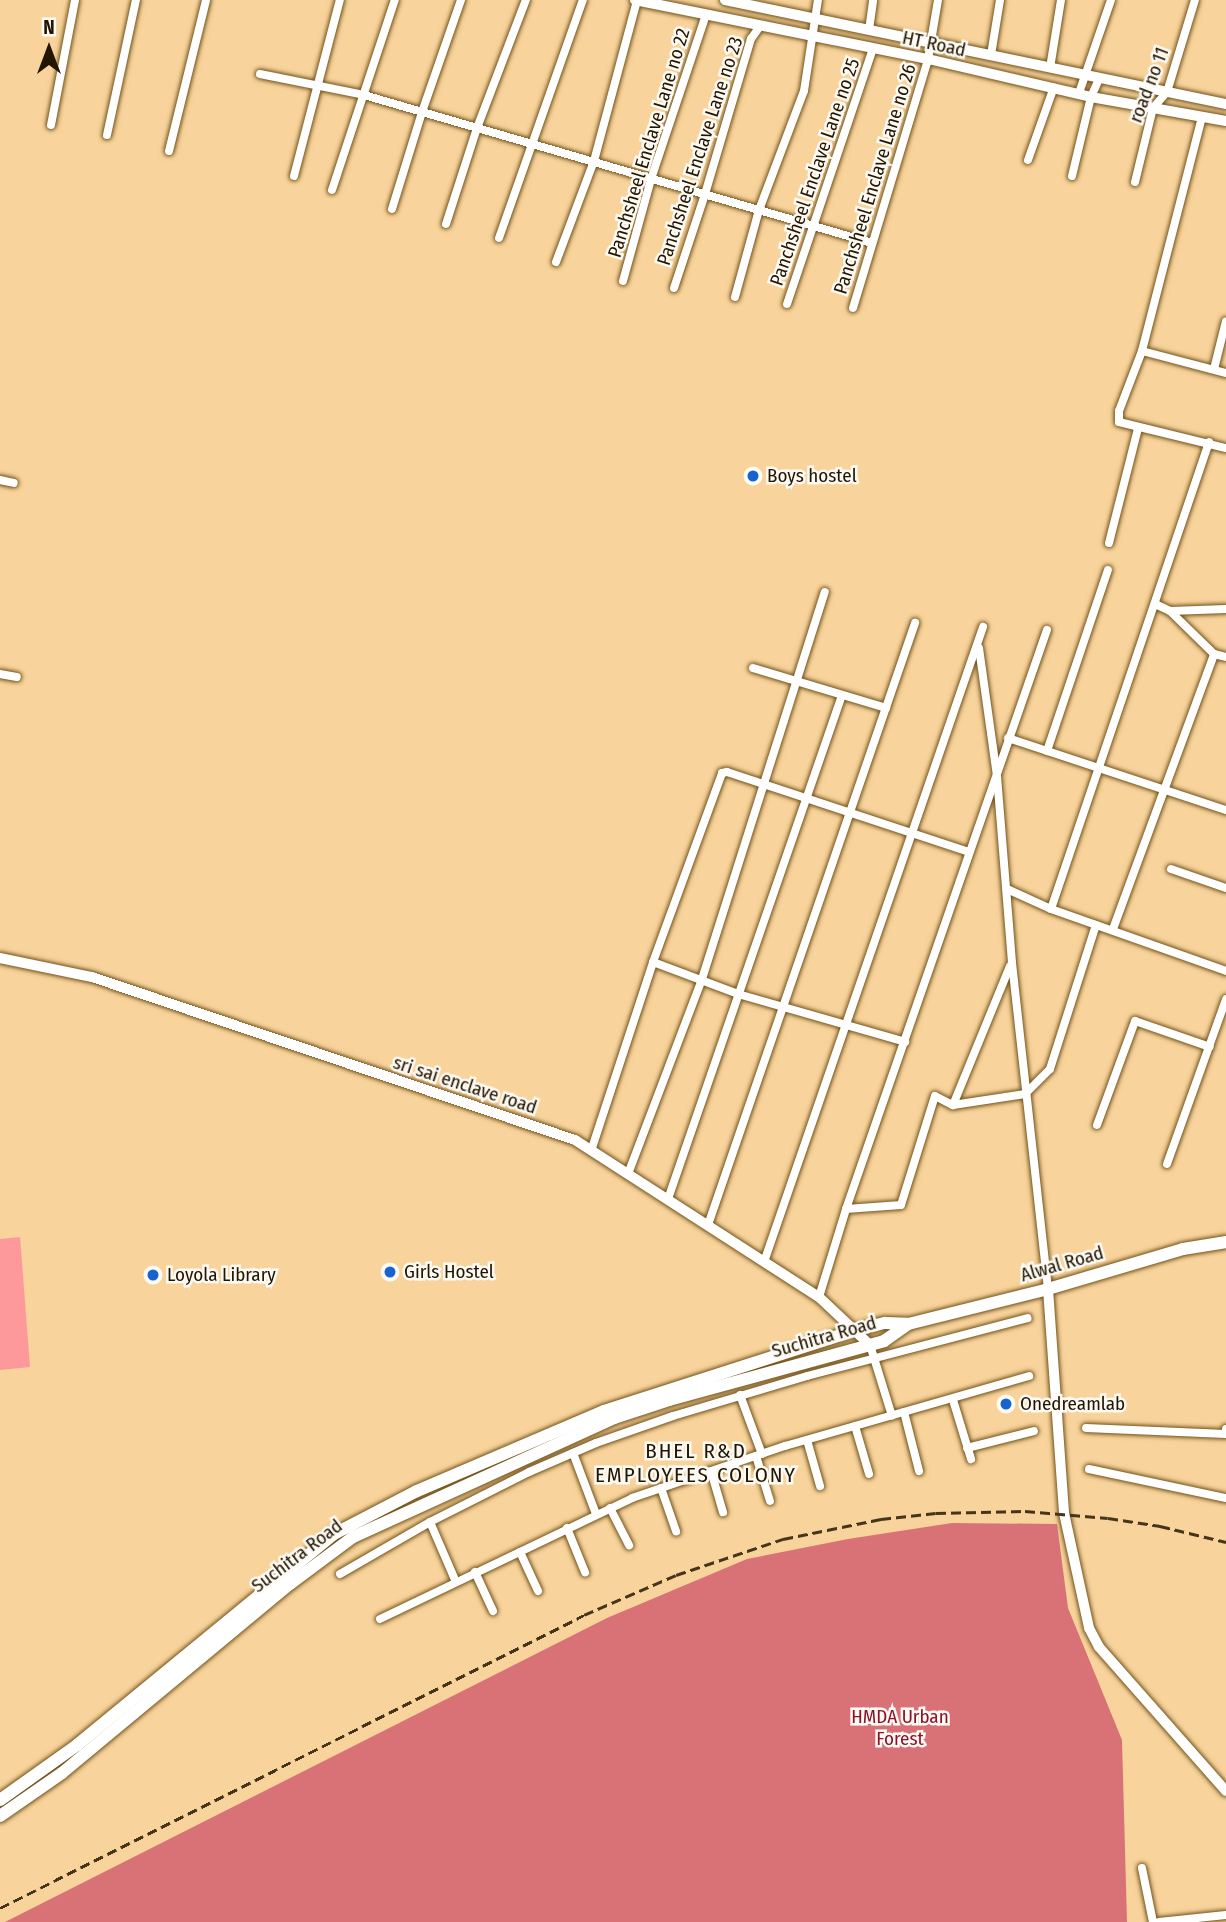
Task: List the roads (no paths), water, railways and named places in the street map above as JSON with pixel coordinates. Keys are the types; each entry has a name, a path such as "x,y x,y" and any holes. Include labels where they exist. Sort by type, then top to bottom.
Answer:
{"main road":[{"name":"Alwal Road","path":"908,1324 1048,1289 1183,1249 1226,1241"},
{"name":"Suchitra Road","path":"0,1816 62,1773 286,1580 310,1551 360,1519 604,1411 856,1330 885,1323 908,1324"},
{"name":"Suchitra Road","path":"0,1800 77,1745 286,1580 353,1537 614,1418 669,1400 873,1351 908,1324"}],"street":[{"path":"51,125 75,0"},
{"path":"107,135 136,0"},
{"path":"169,151 206,0"},
{"path":"294,176 340,0"},
{"path":"332,190 395,0"},
{"path":"392,209 461,0"},
{"path":"446,224 477,128 526,0"},
{"path":"499,238 583,0"},
{"path":"556,262 594,161 636,0"},
{"name":"HT Road","path":"636,0 928,59 1091,97 1226,121"},
{"name":"HT Road","path":"725,0 751,3 816,20 1226,104"},
{"path":"735,297 759,210 804,91 815,37 818,0"},
{"path":"869,30 873,0"},
{"name":"Panchsheel Enclave Lane no 26","path":"853,308 928,59 937,0"},
{"path":"991,55 1000,0"},
{"path":"1051,68 1061,0"},
{"path":"1079,93 1111,0"},
{"name":"road no 11","path":"1135,182 1153,108 1167,92 1195,0"},
{"name":"Panchsheel Enclave Lane no 22","path":"623,281 651,179 706,15"},
{"name":"Panchsheel Enclave Lane no 23","path":"674,288 751,38 760,26"},
{"name":"Panchsheel Enclave Lane no 25","path":"787,304 873,50"},
{"path":"260,74 364,95 872,243"},
{"path":"1072,176 1091,97 1099,79"},
{"path":"1028,160 1054,87"},
{"path":"1202,117 1142,351 1119,411 1119,422 1138,429 1226,447"},
{"path":"1214,369 1226,321"},
{"path":"1142,351 1226,373"},
{"path":"1109,543 1138,429"},
{"path":"1051,909 1209,442"},
{"path":"0,480 14,483"},
{"path":"1048,751 1108,570"},
{"path":"628,1174 702,979 766,786 825,592"},
{"path":"1156,604 1170,611 1214,654 1226,657"},
{"path":"1170,611 1226,607"},
{"path":"708,1225 852,813 915,623"},
{"path":"764,1262 910,832 979,645 983,627"},
{"path":"819,1297 846,1209 1008,738 1048,630"},
{"path":"979,645 997,776 999,833 1048,1289 1064,1513 1088,1628 1099,1647 1226,1791"},
{"path":"1114,929 1214,654"},
{"path":"753,668 886,708"},
{"path":"0,674 17,677"},
{"path":"668,1199 842,695"},
{"path":"1008,738 1226,810"},
{"path":"591,1152 653,962 722,773 969,852"},
{"path":"1171,869 1226,888"},
{"path":"1007,890 1051,909 1114,929 1226,971"},
{"path":"846,1209 901,1205 936,1096 953,1105 1025,1094 1050,1069 1096,925"},
{"name":"sri sai enclave road","path":"0,958 106,981 575,1140 819,1297 856,1330 873,1351"},
{"path":"653,962 738,994 784,1005 905,1042"},
{"path":"953,1105 1012,963"},
{"path":"1167,1164 1226,999"},
{"path":"1097,1125 1135,1021 1210,1047"},
{"path":"340,1574 430,1522 573,1452 673,1416 873,1351 1028,1318"},
{"path":"873,1351 892,1416"},
{"path":"380,1619 596,1514 662,1488 807,1440 1029,1377"},
{"path":"740,1395 770,1501"},
{"path":"953,1400 971,1459"},
{"path":"904,1412 919,1471"},
{"path":"855,1426 869,1474"},
{"path":"1086,1428 1226,1434 1226,1429"},
{"path":"967,1448 1034,1431"},
{"path":"807,1440 820,1486"},
{"path":"573,1452 596,1514"},
{"path":"1088,1469 1226,1498"},
{"path":"711,1471 723,1512"},
{"path":"662,1488 676,1531"},
{"path":"610,1508 629,1545"},
{"path":"430,1522 456,1582"},
{"path":"567,1528 585,1572"},
{"path":"520,1552 538,1591"},
{"path":"475,1572 493,1611"},
{"path":"1142,1868 1153,1922"},
{"path":"1159,1922 1226,1915"}],"railway":[{"path":"0,1908 584,1615 676,1575 783,1539 881,1519 936,1513 1025,1511 1108,1518 1160,1526 1226,1542"}],"place":[{"name":"Boys hostel","path":"753,476"},
{"name":"Girls Hostel","path":"390,1272"},
{"name":"Loyola Library","path":"153,1275"},
{"name":"Onedreamlab","path":"1006,1404"}],"district":[{"name":"BHEL R&D EMPLOYEES COLONY","path":"696,1463"}],"park label":[{"name":"HMDA Urban Forest","path":"900,1728"}]}
